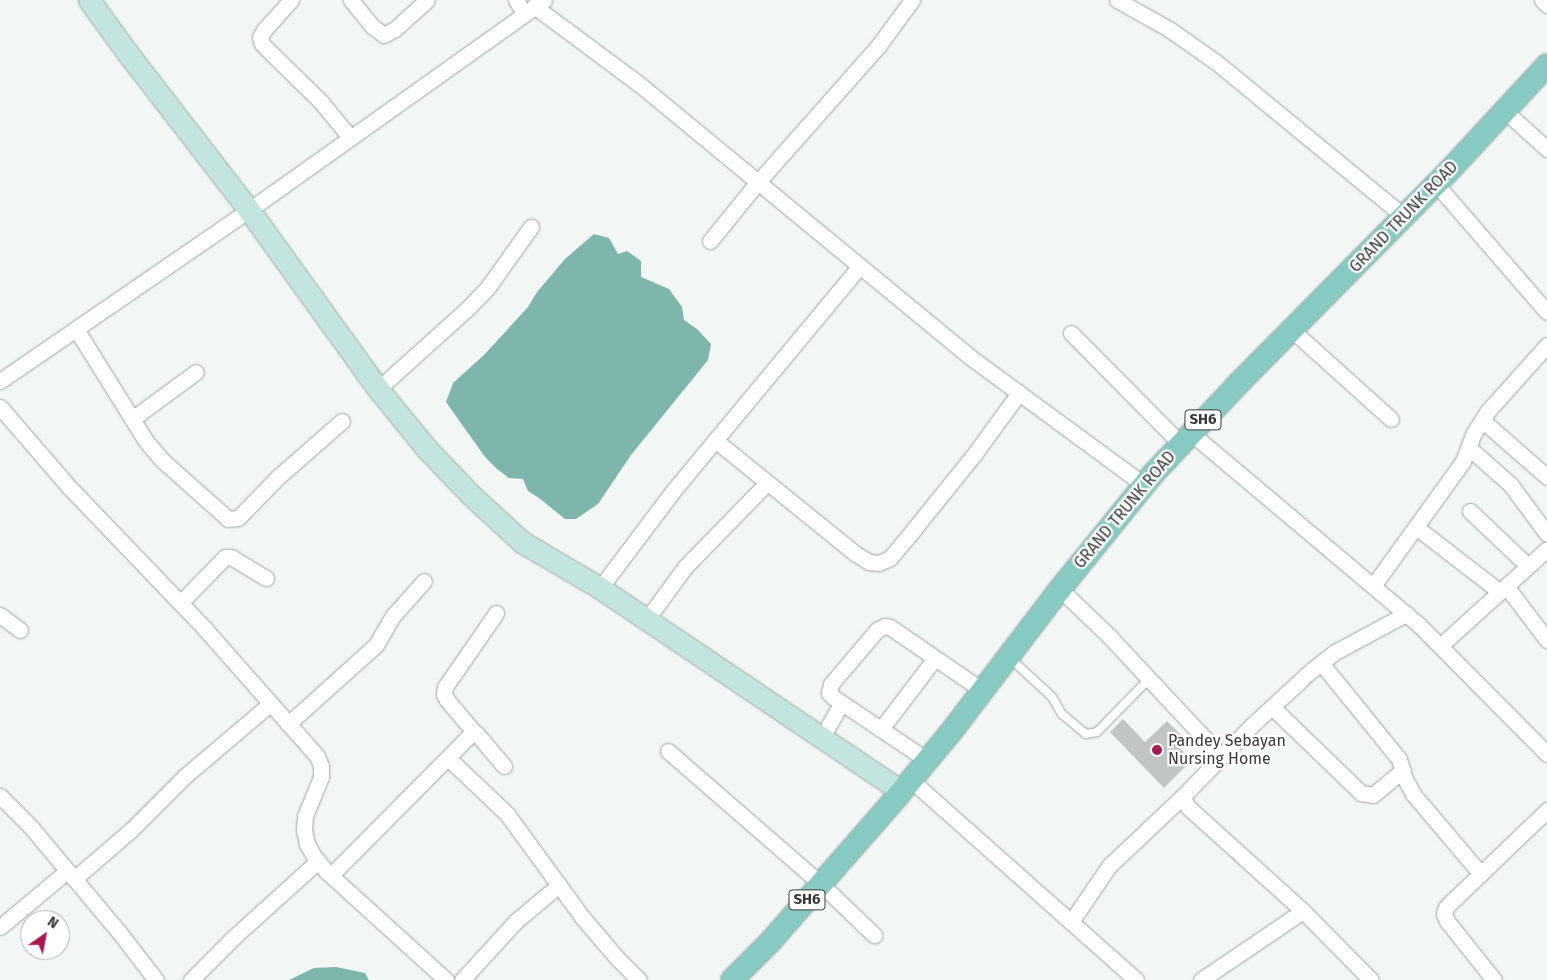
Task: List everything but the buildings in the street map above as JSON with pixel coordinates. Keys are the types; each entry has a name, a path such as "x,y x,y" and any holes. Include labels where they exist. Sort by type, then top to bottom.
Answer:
{"main road":[{"name":"GRAND TRUNK ROAD","path":"732,980 821,884 896,798 1144,485 1292,330 1405,217 1547,65"}],"street":[{"path":"89,0 249,210 378,389 426,448 470,495 522,542 600,588 822,737 896,798 1071,922 1136,980"},
{"path":"291,0 264,30 260,37 262,44 321,102 350,137"},
{"path":"351,0 372,26 384,35 395,29 427,0"},
{"path":"516,0 534,6 639,84 970,357 1144,485"},
{"path":"710,241 757,183 879,45 912,0"},
{"path":"1117,0 1169,29 1216,62 1405,217"},
{"path":"1542,0 1547,5"},
{"path":"0,381 249,210 534,6"},
{"path":"1505,111 1547,149"},
{"path":"1436,184 1547,312"},
{"path":"378,389 467,309 488,287 531,227"},
{"path":"600,588 673,491 859,267"},
{"path":"76,329 146,441 163,461 222,515 233,520 342,422"},
{"path":"1292,330 1391,419"},
{"path":"1071,333 1186,439 1406,614 1547,754"},
{"path":"1373,586 1463,462 1482,420 1507,388 1547,345"},
{"path":"132,419 196,372"},
{"path":"715,440 856,554 869,562 879,563 890,558 914,529 973,456 1018,393"},
{"path":"0,407 70,488 180,603 317,756 321,766 321,777 305,816 304,830 307,844 318,861 331,875 446,980"},
{"path":"1482,420 1547,478"},
{"path":"1469,448 1510,484 1547,534"},
{"path":"647,620 685,567 767,482"},
{"path":"1470,511 1528,566"},
{"path":"1416,527 1503,589 1547,640"},
{"path":"1440,646 1547,549"},
{"path":"180,603 224,557 231,557 266,578"},
{"path":"288,724 376,645 392,617 424,581"},
{"path":"1060,589 1110,637 1148,680 1221,756"},
{"path":"496,613 445,687 444,694 447,700 504,766"},
{"path":"1071,922 1109,866 1184,795 1272,707 1321,662 1406,614"},
{"path":"0,615 20,630"},
{"path":"927,760 829,693 831,684 881,626 890,627 982,691"},
{"path":"880,729 935,658"},
{"path":"1321,662 1399,759 1413,794 1480,873"},
{"path":"822,737 842,703"},
{"path":"0,928 131,830 192,770 270,704"},
{"path":"1272,707 1361,793 1373,795 1403,770"},
{"path":"331,875 474,732"},
{"path":"668,751 821,884 874,935"},
{"path":"448,758 507,814 588,924 639,980"},
{"path":"1184,795 1184,800 1188,807 1303,910 1371,980"},
{"path":"0,796 30,826 119,932 156,980"},
{"path":"1494,980 1444,914 1450,902 1547,810"},
{"path":"191,980 235,936 318,861"},
{"path":"462,980 516,921 559,885"},
{"path":"1201,980 1303,910"}],"lane":[{"path":"1009,657 1052,697 1062,714 1086,734 1097,732 1148,680"}],"shaded area":[{"path":"594,234 609,238 618,254 627,251 641,261 641,277 669,289 682,307 684,320 697,329 711,344 708,360 631,455 598,504 576,519 565,519 528,491 523,479 509,478 497,469 485,457 446,402 453,383 484,355 528,307 537,292 565,259"},
{"path":"336,967 365,973 369,980 289,980 314,968"}],"place":[{"name":"Pandey Sebayan Nursing Home","path":"1157,750"}]}
